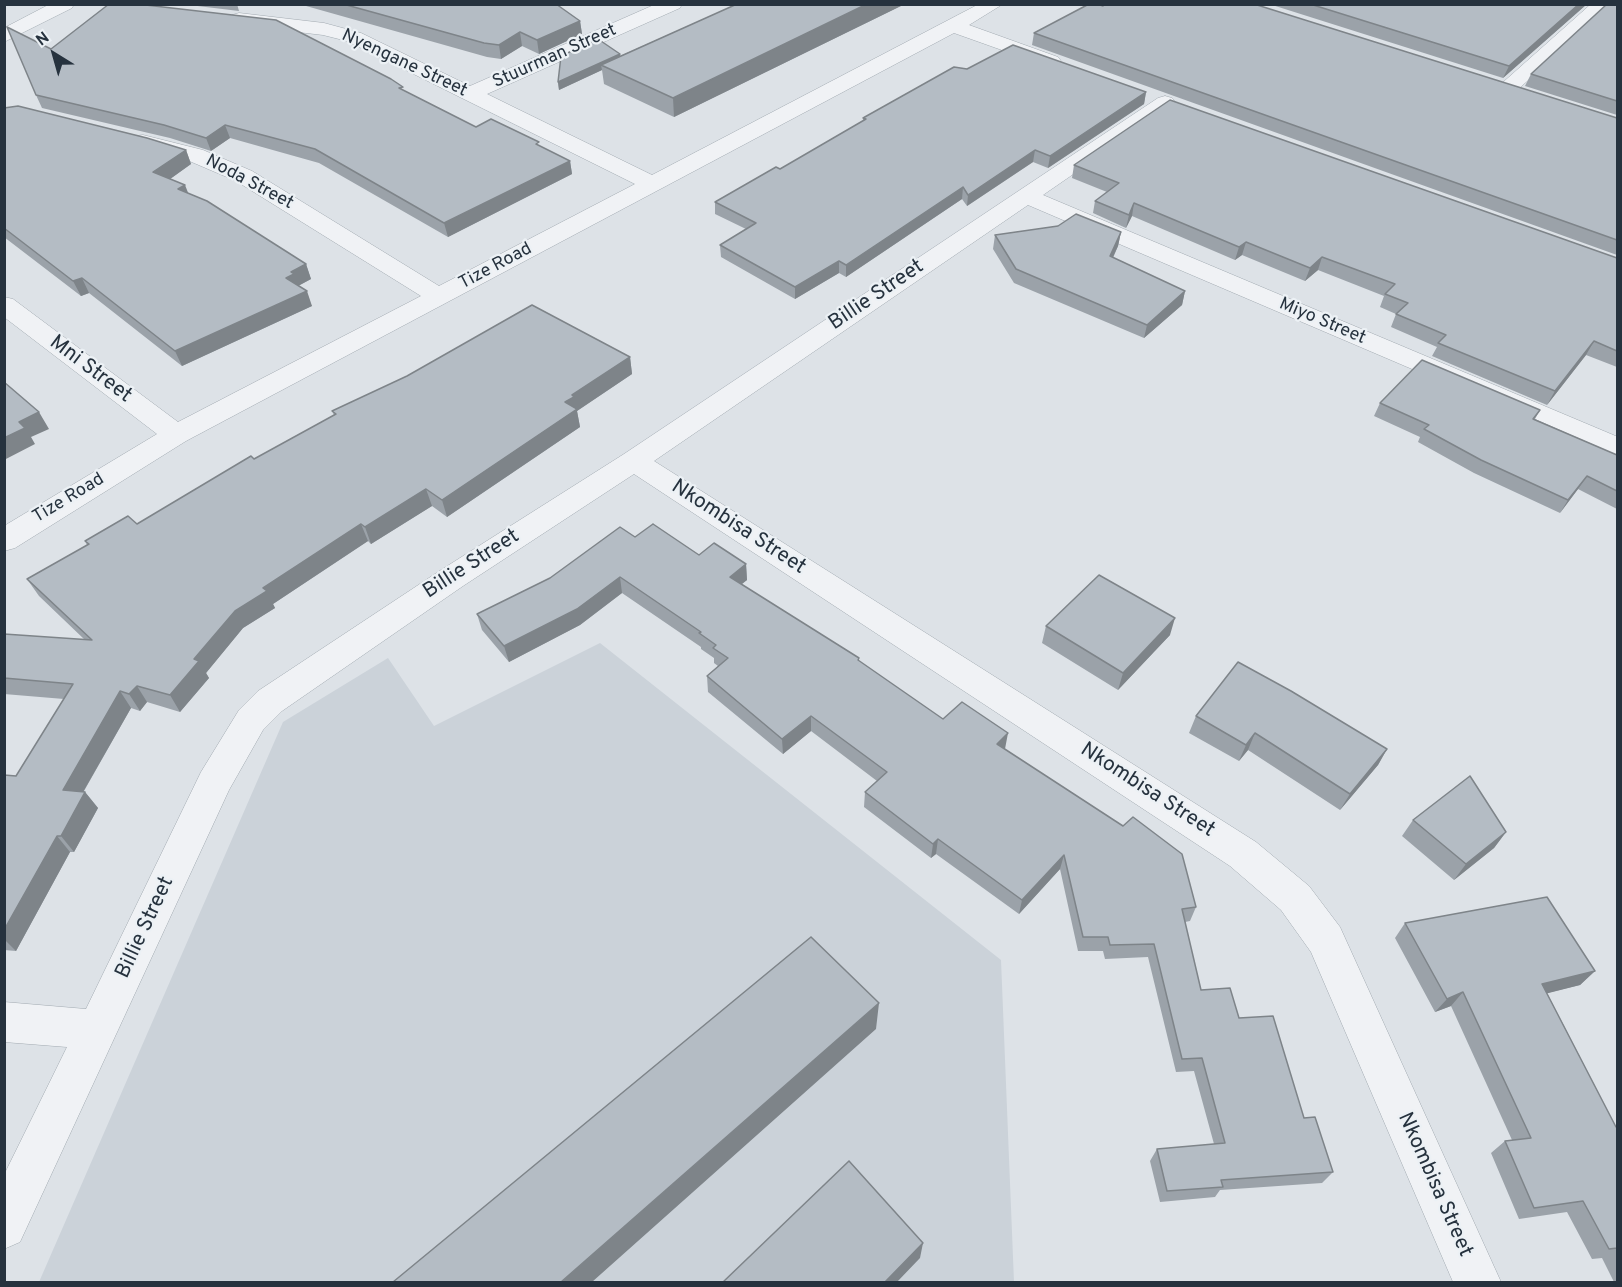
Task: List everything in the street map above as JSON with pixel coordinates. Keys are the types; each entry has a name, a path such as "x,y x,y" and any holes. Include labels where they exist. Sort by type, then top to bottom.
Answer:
{"street":[{"path":"4,36 65,4"},
{"name":"Stuurman Street","path":"470,94 673,4"},
{"name":"Tize Road","path":"4,540 176,435 994,4"},
{"path":"1507,89 1603,4"},
{"path":"624,9 645,17"},
{"name":"Nyengane Street","path":"221,17 340,32 651,183"},
{"path":"954,26 1065,66"},
{"path":"1484,82 1529,96"},
{"name":"Billie Street","path":"4,1226 214,783 251,720 270,701 291,684 634,461 1165,102"},
{"name":"Noda Street","path":"128,137 195,155 244,176 440,297"},
{"name":"Miyo Street","path":"1026,196 1617,448"},
{"name":"Mni Street","path":"4,304 176,435"},
{"name":"Nkombisa Street","path":"634,461 1243,854 1295,898 1326,940 1477,1282"},
{"path":"4,1022 97,1030"}],"shaded area":[{"path":"600,643 1001,960 1014,1282 39,1282 283,722 388,658 434,726"}],"building":[{"path":"109,4 137,4 276,20 391,79 403,87 399,88 476,127 491,119 539,142 536,144 570,161 444,223 315,149 225,125 206,138 164,125 36,95 7,27 51,49"},
{"path":"343,4 556,4 580,21 537,40 520,32 499,45 484,43"},
{"path":"737,4 867,4 673,98 601,65"},
{"path":"1089,4 1103,6 1106,4 1254,4 1617,118 1617,240 1034,33"},
{"path":"1310,4 1579,4 1509,66"},
{"path":"1607,4 1617,4 1617,101 1531,74"},
{"path":"598,39 620,54 558,82 561,56"},
{"path":"1013,45 1146,92 1050,156 1035,150 968,195 963,187 846,265 839,261 795,287 720,245 756,223 715,202 776,167 780,169 866,119 863,118 954,67 967,69"},
{"path":"1170,100 1617,258 1617,351 1594,341 1555,391 1438,343 1446,335 1396,314 1408,303 1385,294 1395,284 1322,257 1310,268 1246,242 1239,247 1134,203 1129,215 1095,201 1119,183 1074,165"},
{"path":"18,106 186,150 153,172 185,185 178,189 207,201 306,264 291,272 294,274 286,278 307,291 175,351 82,278 73,281 4,228 4,108"},
{"path":"1076,214 1121,232 1110,256 1185,291 1147,325 1016,269 995,235 1058,226"},
{"path":"532,305 630,357 565,402 577,409 442,500 426,489 365,527 361,524 263,588 267,591 235,611 194,659 199,661 170,695 137,686 129,694 120,691 63,790 85,792 61,836 57,836 4,930 4,775 16,776 73,684 4,678 4,634 92,640 27,579 89,544 85,541 128,516 137,524 251,456 254,459 336,414 332,411 407,376"},
{"path":"1422,360 1540,410 1533,419 1617,455 1617,491 1587,476 1568,500 1481,460 1424,429 1429,425 1380,403"},
{"path":"4,382 39,412 19,422 25,428 4,438"},
{"path":"653,524 699,555 714,543 746,564 730,577 859,658 858,660 943,719 962,702 1008,733 997,744 1123,826 1133,817 1182,854 1196,907 1182,909 1201,990 1230,988 1239,1018 1273,1016 1304,1118 1315,1117 1333,1172 1221,1180 1223,1187 1167,1191 1157,1149 1225,1143 1202,1058 1182,1059 1154,944 1110,945 1108,937 1083,937 1064,855 1022,900 938,839 933,844 865,792 887,772 811,716 782,739 707,676 728,658 713,648 716,645 699,633 701,632 620,577 577,609 504,646 477,614 550,578 620,527 635,537"},
{"path":"1099,575 1175,618 1123,673 1046,626"},
{"path":"1238,662 1387,749 1350,794 1255,733 1246,745 1196,716"},
{"path":"1470,776 1506,832 1466,864 1413,820"},
{"path":"1547,897 1595,971 1542,984 1617,1127 1617,1248 1609,1249 1583,1201 1534,1208 1505,1141 1531,1138 1463,992 1447,999 1405,923"},
{"path":"811,937 879,1003 561,1282 393,1282"},
{"path":"849,1161 923,1243 885,1282 723,1282"}]}
